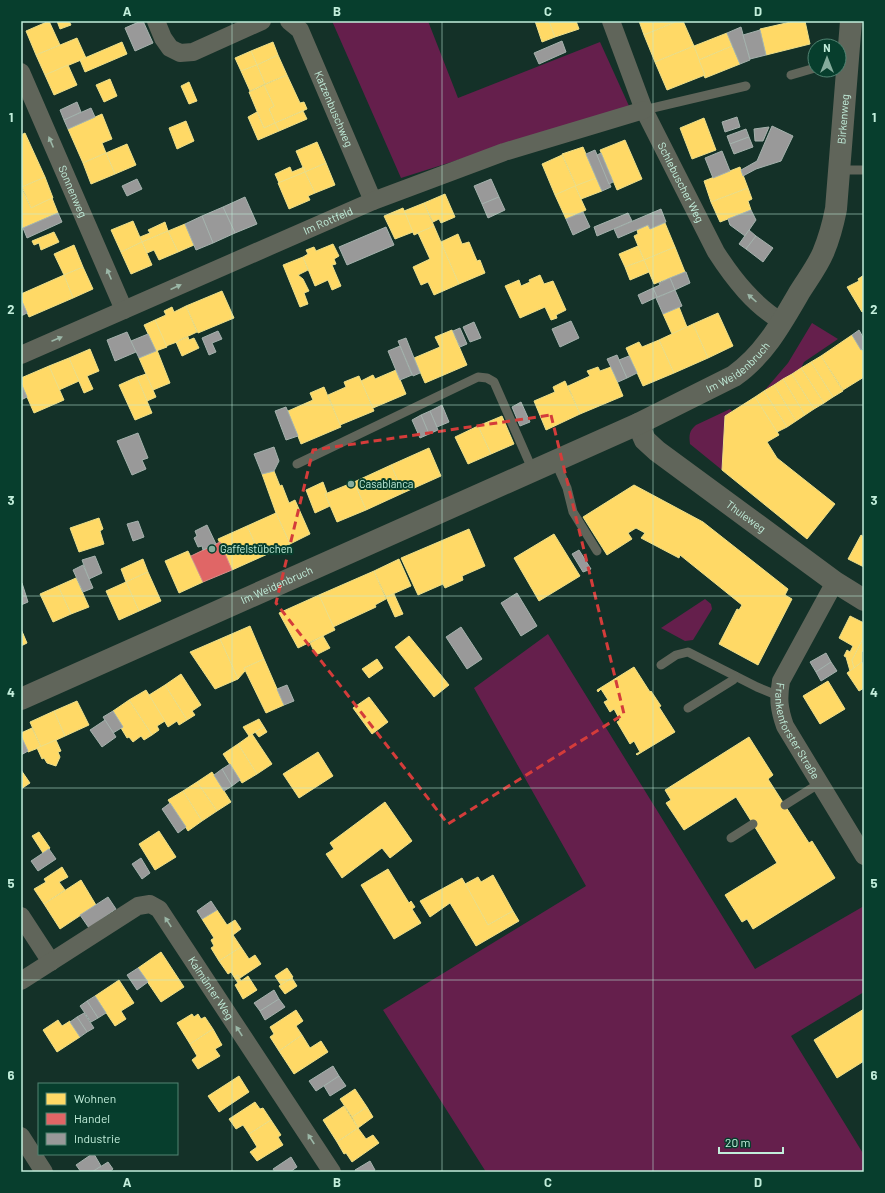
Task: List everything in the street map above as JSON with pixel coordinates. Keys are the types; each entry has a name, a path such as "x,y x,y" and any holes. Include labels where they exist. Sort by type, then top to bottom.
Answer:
{"street":[{"path":"156,21 163,38 170,48 180,53 193,52 262,21"},
{"name":"Katzenbuschweg","path":"289,21 300,30 373,200"},
{"name":"Schlebuscher Weg","path":"611,21 644,110 716,252 728,271 743,290 770,315 782,322"},
{"name":"Birkenweg","path":"847,48 853,25"},
{"name":"Sonnenweg","path":"21,72 124,310"},
{"name":"Birkenweg","path":"839,170 842,78"},
{"name":"Im Rottfeld","path":"21,354 373,200 504,152 644,110"},
{"name":"Im Weidenbruch","path":"21,699 638,424 734,376 748,367 761,353 782,322 822,254 829,238 836,209 839,170"},
{"name":"Thuleweg","path":"638,424 645,440 657,451 836,582 864,600"},
{"name":"Frankenforster Straße","path":"836,582 788,667 781,681 778,696 780,711 785,726 864,856"},
{"name":"Kalmünter Weg","path":"21,981 138,906 150,904 159,909 332,1172"},
{"path":"21,916 51,962"},
{"path":"21,1136 44,1172"}],"lane":[{"path":"791,75 807,70"},
{"path":"644,110 746,86"},
{"path":"839,170 864,170"},
{"path":"297,464 478,377 486,378 494,382 532,471"},
{"path":"555,461 567,488 573,512 597,551"},
{"path":"661,665 676,655 688,652 778,696"},
{"path":"688,708 733,680 735,676"},
{"path":"785,805 820,784"},
{"path":"731,838 754,824"}],"highlighted area":[{"path":"551,415 624,714 448,824 276,603 313,450"}],"shaded area":[{"path":"332,21 428,21 458,98 600,42 629,106 401,178"},
{"path":"812,323 838,339 804,362 801,368 764,391 788,363"},
{"path":"730,409 732,411 725,416 722,470 690,444 690,436 692,429 696,425"},
{"path":"705,599 711,604 712,609 693,640 685,641 661,628"},
{"path":"548,634 755,969 864,906 864,992 791,1036 864,1155 864,1172 486,1172 383,1010 586,886 474,688"}],"building: Wohnen":[{"path":"49,21 60,45 36,55 26,31"},
{"path":"57,21 69,21 71,25 60,29"},
{"path":"535,21 549,21 555,37 542,42"},
{"path":"549,21 576,21 579,29 555,37"},
{"path":"639,21 678,21 644,35"},
{"path":"678,21 683,21 694,46 655,62 644,35"},
{"path":"795,21 805,21 809,38 807,38 807,45 766,55 760,29"},
{"path":"727,33 732,46 699,60 694,46"},
{"path":"77,38 86,58 45,75 36,55"},
{"path":"122,42 127,54 85,72 80,60"},
{"path":"273,42 278,55 257,65 251,51"},
{"path":"694,46 705,75 667,90 655,62"},
{"path":"732,46 740,64 705,78 699,60"},
{"path":"251,51 257,65 241,71 235,58"},
{"path":"278,55 287,75 265,84 257,65"},
{"path":"68,65 77,85 54,95 45,75"},
{"path":"257,65 265,84 250,91 241,71"},
{"path":"287,75 300,103 304,102 307,109 275,123 269,109 274,106 264,85"},
{"path":"110,79 117,96 104,102 96,85"},
{"path":"189,82 197,101 189,104 181,86"},
{"path":"264,85 274,106 269,109 275,123 264,128 249,92"},
{"path":"303,111 307,119 279,131 275,123"},
{"path":"257,112 264,128 275,123 279,131 258,140 248,117"},
{"path":"102,114 112,139 102,143 106,153 83,163 68,129"},
{"path":"704,118 716,150 692,159 680,128"},
{"path":"186,121 194,141 177,149 169,128"},
{"path":"25,133 45,177 22,187 21,135"},
{"path":"625,140 642,179 617,190 600,150"},
{"path":"317,142 326,163 305,172 296,151"},
{"path":"127,144 136,165 115,174 106,153"},
{"path":"583,147 596,178 576,186 562,154"},
{"path":"106,153 115,174 91,184 83,163"},
{"path":"562,155 576,186 555,195 542,164"},
{"path":"326,163 335,185 315,193 305,172"},
{"path":"290,167 292,172 304,167 305,172 279,183 275,174"},
{"path":"740,167 748,188 711,202 704,181"},
{"path":"305,172 315,193 308,196 310,200 289,209 278,183"},
{"path":"45,177 53,198 31,208 22,187"},
{"path":"596,178 602,191 581,199 575,186"},
{"path":"575,186 586,210 566,219 555,195"},
{"path":"21,187 31,208 52,198 58,213 23,228 21,224"},
{"path":"748,188 752,199 748,201 751,210 720,222 711,202"},
{"path":"445,194 455,217 441,223 439,219 433,222 424,203"},
{"path":"424,203 434,226 414,235 404,211"},
{"path":"403,208 413,232 395,239 384,216"},
{"path":"133,221 142,242 121,252 111,230"},
{"path":"165,222 168,231 142,242 140,237 150,233 148,230"},
{"path":"665,223 675,247 644,260 634,236 638,234 637,230 648,225 650,229"},
{"path":"185,224 194,245 178,252 168,231"},
{"path":"434,226 459,284 434,295 428,282 421,285 413,267 430,259 418,233"},
{"path":"168,231 178,252 159,260 154,250 147,253 142,242"},
{"path":"54,232 59,242 41,250 39,243 34,245 32,241"},
{"path":"458,234 462,244 469,242 477,261 480,260 485,273 459,284 441,242"},
{"path":"142,242 152,265 131,274 121,252"},
{"path":"333,244 339,256 334,259 336,264 332,265 341,286 332,290 328,280 315,286 303,257 308,254 306,250 314,247 316,251"},
{"path":"74,245 83,267 64,275 54,254"},
{"path":"638,246 644,260 625,267 619,254"},
{"path":"675,247 685,272 654,284 644,260"},
{"path":"303,257 308,270 298,275 303,279 309,291 304,293 308,304 300,307 283,265"},
{"path":"644,260 649,272 630,280 625,267"},
{"path":"83,267 93,289 73,298 64,275"},
{"path":"64,275 73,298 29,317 21,299 21,294"},
{"path":"540,275 544,284 553,281 566,310 556,315 557,318 551,320 545,307 520,318 505,286 519,280 521,286"},
{"path":"864,275 864,311 862,312 847,287 859,281 858,279"},
{"path":"222,291 234,318 198,333 186,306"},
{"path":"186,306 197,332 178,341 177,343 166,346 155,320 166,315 164,311 172,307 174,312"},
{"path":"679,307 687,327 672,334 663,314"},
{"path":"718,313 733,346 708,358 693,324"},
{"path":"155,320 167,347 156,351 144,325"},
{"path":"693,324 708,358 674,373 659,340"},
{"path":"452,330 467,365 425,383 414,358 440,347 435,337"},
{"path":"852,335 864,353 864,377 843,390 821,356"},
{"path":"188,337 189,340 194,338 199,348 182,356 176,342 177,343 178,341"},
{"path":"659,340 674,373 643,386 626,348 639,342 642,347"},
{"path":"90,349 99,371 87,376 93,389 84,393 69,358"},
{"path":"157,350 170,383 153,390 139,358"},
{"path":"821,356 843,391 833,397 811,362"},
{"path":"69,358 79,381 59,390 49,366"},
{"path":"811,362 833,397 824,403 801,368"},
{"path":"49,366 64,400 34,413 21,383 21,378"},
{"path":"598,367 600,371 611,367 623,396 580,414 568,386 590,376 587,371"},
{"path":"801,368 824,403 814,409 792,374"},
{"path":"396,370 406,394 373,408 361,381 373,375 375,379"},
{"path":"146,374 156,397 147,401 137,377"},
{"path":"792,374 814,409 805,415 783,379"},
{"path":"359,376 374,411 340,425 328,395 346,387 344,382"},
{"path":"137,377 152,413 135,420 119,385"},
{"path":"783,379 805,415 796,421 774,385"},
{"path":"565,381 580,414 546,430 534,401 555,392 553,387"},
{"path":"774,385 796,421 787,427 764,391"},
{"path":"324,387 341,427 301,444 288,411 313,400 310,393"},
{"path":"764,391 787,427 777,432 755,397"},
{"path":"755,397 779,435 767,442 777,458 835,504 807,539 722,470 725,416"},
{"path":"502,416 514,444 491,454 478,426"},
{"path":"478,426 491,454 468,464 455,437"},
{"path":"429,448 441,476 403,493 391,465"},
{"path":"391,465 403,493 366,510 354,482"},
{"path":"274,471 280,486 282,485 289,503 295,500 310,534 290,544 276,513 262,474"},
{"path":"323,482 327,493 325,494 330,506 315,513 306,490"},
{"path":"354,482 366,510 337,522 325,494"},
{"path":"634,485 703,522 788,589 785,595 792,599 758,665 719,644 737,609 739,610 742,605 680,555 679,558 641,538 645,533 636,528 628,533 632,539 607,555 583,517"},
{"path":"276,513 290,544 261,557 247,526"},
{"path":"99,518 103,529 100,531 104,544 79,552 70,528"},
{"path":"247,526 261,557 232,570 218,539"},
{"path":"469,529 485,566 462,576 463,580 445,588 443,584 418,595 401,558"},
{"path":"554,534 580,576 539,601 514,558"},
{"path":"861,535 864,537 864,567 848,559"},
{"path":"188,551 203,582 179,593 165,561"},
{"path":"143,559 148,572 126,582 121,569"},
{"path":"399,559 411,586 386,597 374,571"},
{"path":"374,571 386,599 375,605 376,607 333,627 319,595"},
{"path":"148,572 161,601 139,611 126,582"},
{"path":"76,578 89,607 71,614 58,586"},
{"path":"126,582 139,611 119,620 106,591"},
{"path":"58,586 71,614 53,622 40,594"},
{"path":"394,594 403,614 395,617 386,597"},
{"path":"319,595 335,630 298,648 279,613"},
{"path":"850,616 864,623 864,637 852,660 854,668 850,671 846,657 844,656 847,650 850,652 853,646 839,638"},
{"path":"250,626 264,659 244,668 245,671 238,679 220,639"},
{"path":"21,629 27,643 21,646"},
{"path":"323,636 330,648 316,655 310,643"},
{"path":"409,636 449,685 434,697 395,647"},
{"path":"864,637 862,662 854,668 852,660"},
{"path":"220,639 238,679 215,689 190,652"},
{"path":"264,659 284,705 266,713 244,668"},
{"path":"377,659 383,668 369,678 362,669"},
{"path":"862,662 864,666 864,688 859,691 847,673"},
{"path":"634,667 661,706 659,707 675,732 637,755 636,754 640,752 634,741 630,744 617,722 620,720 614,709 610,712 604,702 608,700 601,689 598,692 597,690"},
{"path":"181,674 201,705 192,711 195,715 187,720 165,685"},
{"path":"828,681 845,709 820,724 803,696"},
{"path":"165,685 187,720 179,725 177,721 168,727 149,695"},
{"path":"146,690 165,721 157,726 159,730 152,735 129,700"},
{"path":"369,697 388,722 372,734 353,708"},
{"path":"129,700 152,735 144,740 141,736 133,742 129,737 127,738 121,728 123,727 113,711"},
{"path":"77,701 89,725 65,736 54,711"},
{"path":"54,711 65,736 41,747 30,722"},
{"path":"259,719 264,727 249,736 243,727"},
{"path":"264,727 267,732 259,737 255,732"},
{"path":"32,728 41,747 28,752 21,733"},
{"path":"252,734 272,764 257,774 238,744"},
{"path":"749,737 773,775 768,779 809,843 812,841 835,878 753,929 747,919 742,922 725,895 777,863 736,797 684,830 666,803 671,800 665,790"},
{"path":"56,740 61,751 58,752 60,757 56,766 47,763 44,758 42,759 37,748"},
{"path":"238,744 257,774 242,783 223,754"},
{"path":"318,752 333,776 299,798 283,774"},
{"path":"21,770 30,783 21,789"},
{"path":"212,772 231,802 217,811 197,782"},
{"path":"197,782 217,811 202,821 183,791"},
{"path":"183,791 202,821 188,831 168,800"},
{"path":"385,802 412,841 390,858 382,848 342,878 326,854 334,849 330,843"},
{"path":"159,831 176,857 155,870 139,844"},
{"path":"39,832 50,848 43,853 32,836"},
{"path":"62,867 68,877 59,882 65,890 44,904 34,889 46,882 44,879"},
{"path":"388,869 409,903 411,901 415,907 412,909 421,923 394,939 361,885"},
{"path":"493,875 513,911 488,925 465,884 478,877 481,882"},
{"path":"462,878 488,925 513,911 519,921 476,946 450,903 430,917 420,901"},
{"path":"81,880 96,905 60,929 44,904"},
{"path":"217,910 227,925 235,920 241,929 233,935 241,947 219,961 211,948 214,946 211,940 214,938 202,919"},
{"path":"241,947 249,959 255,955 261,964 240,978 238,975 234,977 231,972 228,974 219,961"},
{"path":"161,952 184,987 161,1002 138,968"},
{"path":"287,968 293,977 281,985 275,976"},
{"path":"238,975 241,981 248,976 257,990 243,999 235,985 238,983 234,977"},
{"path":"292,978 297,986 285,994 279,986"},
{"path":"119,980 134,1003 121,1011 126,1019 115,1026 95,996"},
{"path":"864,1009 864,1061 837,1078 814,1040"},
{"path":"296,1010 303,1021 296,1026 302,1035 279,1051 270,1037 274,1034 270,1027"},
{"path":"192,1014 194,1017 198,1014 201,1019 205,1017 213,1029 190,1044 177,1023"},
{"path":"58,1020 62,1026 70,1021 80,1037 57,1052 43,1030"},
{"path":"213,1029 222,1045 215,1049 220,1056 198,1069 192,1060 197,1056 190,1044"},
{"path":"302,1035 310,1048 321,1041 328,1052 294,1074 279,1051"},
{"path":"239,1076 249,1092 219,1112 208,1096"},
{"path":"355,1089 367,1107 352,1117 340,1099"},
{"path":"255,1102 260,1109 263,1108 271,1120 249,1134 243,1125 236,1129 229,1119"},
{"path":"344,1106 358,1128 337,1142 323,1120"},
{"path":"367,1107 373,1117 358,1128 352,1117"},
{"path":"271,1120 281,1135 278,1137 283,1145 257,1161 250,1152 257,1147 249,1134"},
{"path":"358,1128 366,1139 373,1135 379,1143 352,1162 346,1153 344,1154 337,1142"}],"building: Handel":[{"path":"220,542 232,570 203,582 191,556"}],"building: Industrie":[{"path":"143,21 153,43 135,51 125,28"},
{"path":"741,27 750,60 740,64 727,33"},
{"path":"760,30 766,55 750,59 743,35"},
{"path":"562,41 566,52 539,64 534,53"},
{"path":"77,102 81,112 64,120 60,110"},
{"path":"91,108 95,117 68,129 64,120"},
{"path":"737,117 740,127 725,132 722,122"},
{"path":"772,126 793,136 781,161 756,169 743,176 741,170 757,161"},
{"path":"769,127 763,141 755,141 754,129"},
{"path":"746,129 749,137 730,144 727,136"},
{"path":"749,137 753,147 734,154 730,144"},
{"path":"595,150 611,187 602,191 586,154"},
{"path":"722,151 730,171 713,178 705,158"},
{"path":"601,153 613,182 609,184 597,155"},
{"path":"137,179 142,189 127,196 122,186"},
{"path":"491,179 499,197 482,204 474,186"},
{"path":"245,197 257,224 235,233 223,207"},
{"path":"499,197 505,210 488,218 482,204"},
{"path":"223,207 235,233 213,243 202,216"},
{"path":"661,209 666,222 650,229 648,225 618,238 614,229"},
{"path":"751,210 756,220 745,236 730,225 728,219"},
{"path":"583,212 590,227 573,235 566,219"},
{"path":"58,213 62,222 27,238 23,228"},
{"path":"628,213 632,221 597,236 594,227"},
{"path":"202,216 213,243 196,250 185,224"},
{"path":"386,227 394,245 347,265 339,247"},
{"path":"749,230 756,236 746,249 739,244"},
{"path":"756,236 773,248 763,262 746,249"},
{"path":"685,272 690,283 675,290 670,278"},
{"path":"670,278 675,290 657,297 653,288 660,285 659,283"},
{"path":"653,288 657,297 642,304 638,295"},
{"path":"675,290 682,306 663,314 656,298"},
{"path":"21,299 27,313 21,316"},
{"path":"571,321 579,338 560,347 552,329"},
{"path":"474,322 481,338 470,342 463,327"},
{"path":"460,328 467,344 460,347 453,331"},
{"path":"859,330 864,339 864,348 861,350 852,335"},
{"path":"218,331 222,339 212,343 216,352 209,355 202,338"},
{"path":"127,332 136,352 115,361 107,340"},
{"path":"148,334 156,351 139,358 131,341"},
{"path":"406,338 420,373 413,376 398,341"},
{"path":"400,346 412,375 400,380 388,351"},
{"path":"617,355 627,378 618,382 607,359"},
{"path":"629,356 637,373 627,378 619,360"},
{"path":"21,383 27,397 21,400"},
{"path":"521,402 530,422 520,426 512,407"},
{"path":"442,405 449,422 437,427 430,411"},
{"path":"286,407 298,436 286,440 275,411"},
{"path":"430,411 438,430 429,434 421,415"},
{"path":"421,415 429,434 420,438 412,420"},
{"path":"138,433 148,458 142,460 146,469 132,475 117,441"},
{"path":"274,447 279,461 274,471 262,474 254,454"},
{"path":"138,521 144,537 133,541 127,524"},
{"path":"207,525 216,544 203,550 202,546 198,547 194,538 197,536 195,531"},
{"path":"579,550 591,569 583,572 572,554"},
{"path":"95,556 102,573 89,579 82,560"},
{"path":"83,565 93,588 83,592 73,570"},
{"path":"22,583 28,602 21,605 21,584"},
{"path":"517,593 537,626 521,636 501,603"},
{"path":"461,627 482,659 467,669 446,637"},
{"path":"826,653 831,662 816,672 810,662"},
{"path":"831,662 837,671 821,681 816,672"},
{"path":"287,685 294,701 284,705 277,689"},
{"path":"113,711 123,727 113,733 103,717"},
{"path":"105,720 116,737 102,747 90,730"},
{"path":"21,736 28,751 21,755"},
{"path":"230,764 240,780 232,786 222,769"},
{"path":"222,769 232,786 224,791 214,775"},
{"path":"170,803 186,827 178,833 162,809"},
{"path":"49,849 56,859 38,871 31,861"},
{"path":"141,858 150,873 142,879 132,864"},
{"path":"108,897 116,909 89,928 80,915"},
{"path":"211,901 217,910 202,919 197,911"},
{"path":"138,968 148,982 137,990 127,975"},
{"path":"274,990 279,999 260,1011 254,1003"},
{"path":"95,996 106,1013 98,1018 87,1001"},
{"path":"279,999 285,1007 265,1020 260,1011"},
{"path":"87,1001 98,1018 91,1022 80,1006"},
{"path":"84,1013 94,1028 87,1032 77,1017"},
{"path":"77,1017 87,1032 80,1037 70,1022"},
{"path":"333,1066 339,1076 316,1091 309,1081"},
{"path":"339,1076 346,1086 330,1096 324,1086"},
{"path":"91,1155 95,1155 101,1166 92,1172 81,1172 76,1165"},
{"path":"291,1157 297,1167 290,1172 275,1172 273,1169"},
{"path":"370,1161 375,1170 372,1172 356,1172 355,1170"},
{"path":"108,1162 113,1169 109,1172 92,1172"}],"place":[{"name":"Casablanca","path":"351,484"},
{"name":"Gaffelstübchen","path":"212,549"}]}
